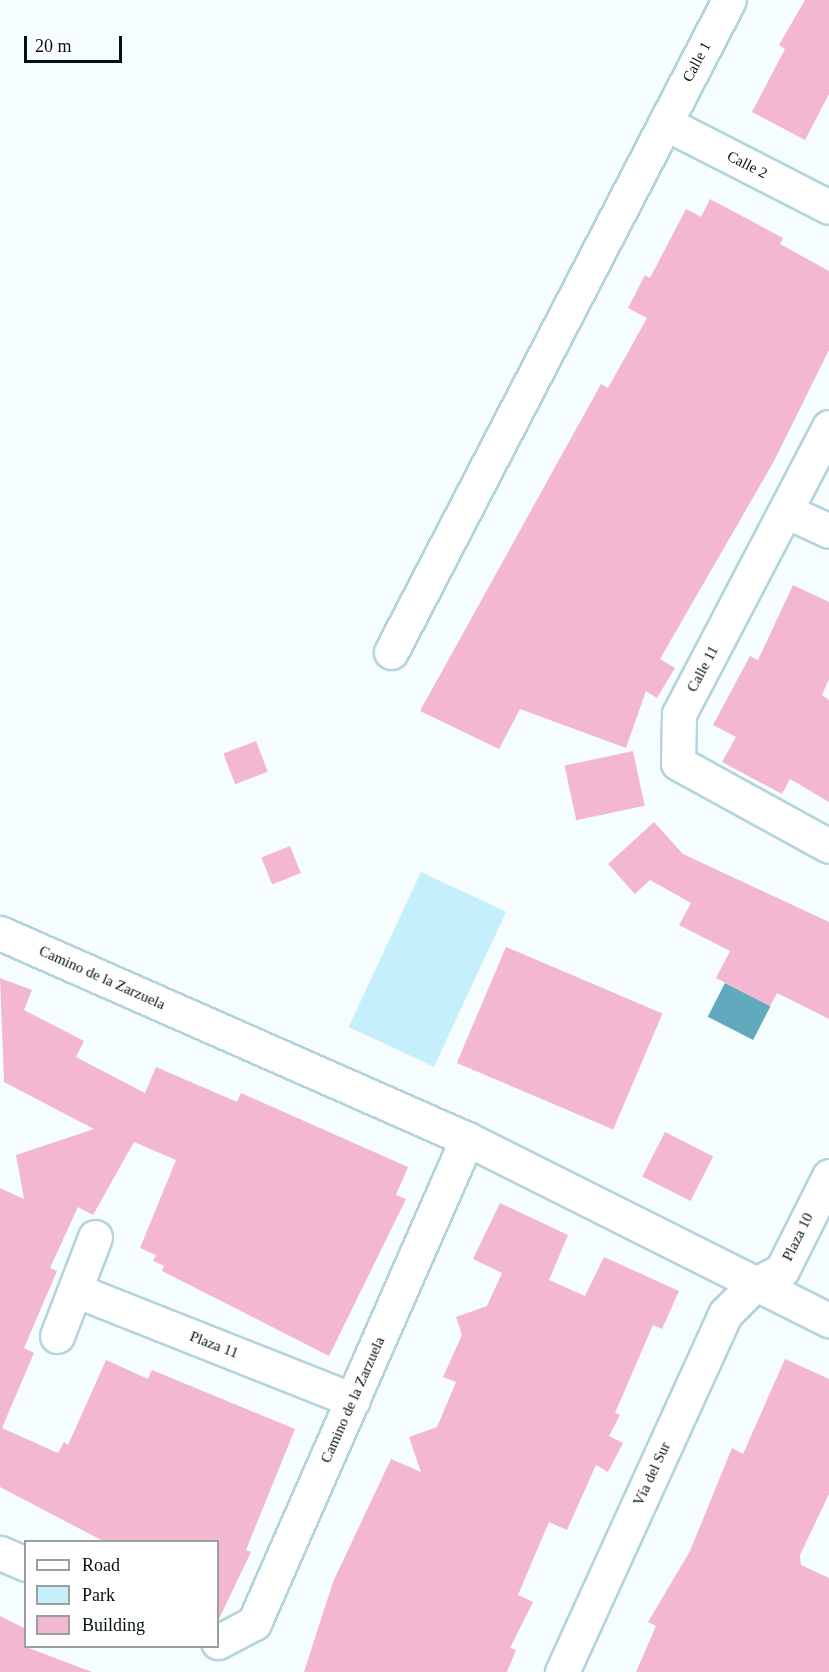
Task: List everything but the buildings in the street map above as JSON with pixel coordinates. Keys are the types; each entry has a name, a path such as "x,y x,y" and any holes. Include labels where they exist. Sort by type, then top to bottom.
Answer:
{"street":[{"name":"Calle 1","path":"392,652 729,0"},
{"name":"Calle 2","path":"665,123 829,207"},
{"name":"Calle 11","path":"829,427 679,714 678,763 829,846"},
{"path":"786,511 829,531"},
{"name":"Camino de la Zarzuela","path":"0,933 467,1139 754,1285 829,1320"},
{"name":"Camino de la Zarzuela","path":"219,1641 254,1623 467,1139"},
{"name":"Plaza 10","path":"754,1285 782,1270 829,1176"},
{"path":"57,1336 95,1237"},
{"name":"Vía del Sur","path":"562,1672 725,1314 754,1285"},
{"name":"Plaza 11","path":"75,1290 353,1400"},
{"path":"0,1553 24,1563"}],"green space":[{"path":"421,872 506,912 434,1067 349,1027"}],"shaded area":[{"path":"725,983 770,1006 753,1040 708,1017"}]}
